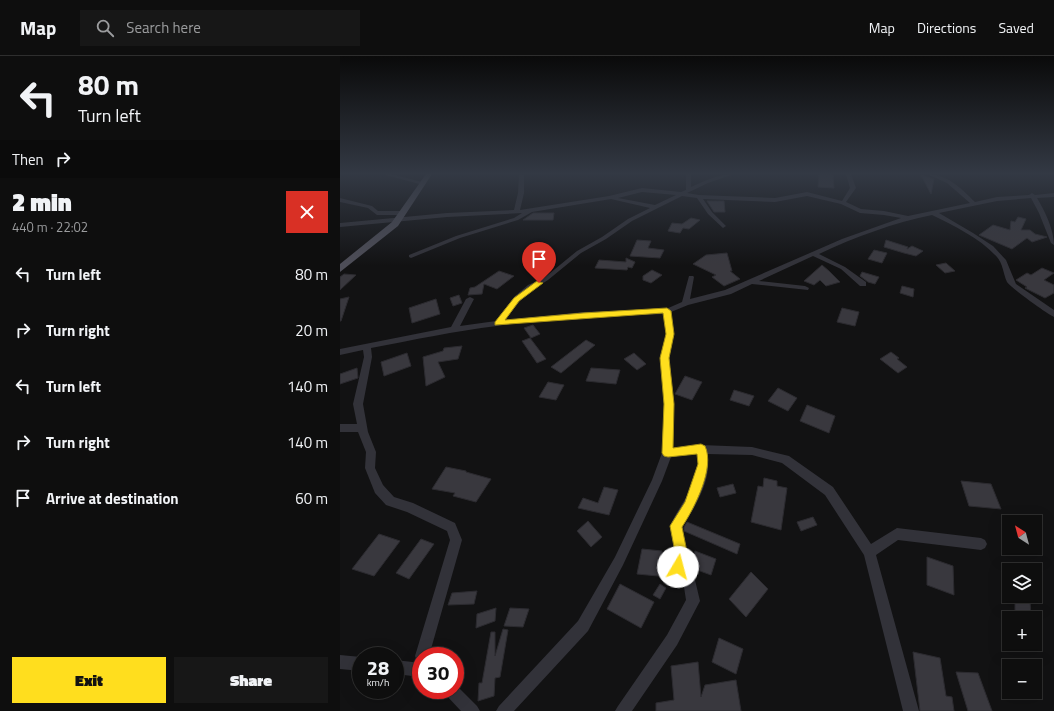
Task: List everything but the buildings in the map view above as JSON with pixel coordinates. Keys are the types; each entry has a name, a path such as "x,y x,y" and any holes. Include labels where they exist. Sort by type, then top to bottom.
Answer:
{"main road":[{"path":"340,269 372,244 401,216 409,205"}],"street":[{"path":"360,205 370,207 377,213 401,216"},
{"path":"517,211 518,205"},
{"path":"340,224 401,216 530,211 569,205"},
{"path":"643,205 655,207"},
{"path":"498,323 517,299 531,287 546,279 569,258 630,220 660,205"},
{"path":"705,205 710,213 723,226"},
{"path":"846,205 860,211 884,212 908,218"},
{"path":"340,352 454,329 498,323 667,311 685,303 728,292 844,240 908,218 971,205"},
{"path":"1040,205 1047,230 1054,243"},
{"path":"411,256 458,237 516,219 530,211"},
{"path":"934,213 968,232 996,253 1004,261 1009,280 1013,285 1054,314"},
{"path":"814,254 843,268 863,284"},
{"path":"685,303 691,277"},
{"path":"751,282 804,288"},
{"path":"454,329 470,299"},
{"path":"504,711 583,626 619,561 657,481 668,453 669,404 664,358 670,334 667,311"},
{"path":"367,346 368,357 358,404 362,428 371,452 370,468 379,489 390,501 451,527 456,540 425,647"},
{"path":"340,428 362,428"},
{"path":"668,453 701,449 752,451 785,458 829,491 869,552 911,711"},
{"path":"623,711 672,640 692,601 690,585 678,567 681,552 676,526 690,505 700,479 703,464 701,449"},
{"path":"869,552 897,534 981,544"},
{"path":"340,662 352,663"},
{"path":"460,699 472,711"}],"route":[{"path":"539,283 531,287 517,299 498,323 667,311 670,334 664,358 669,404 668,453 701,449 703,464 700,479 690,505 676,526 681,552 678,567"}]}
